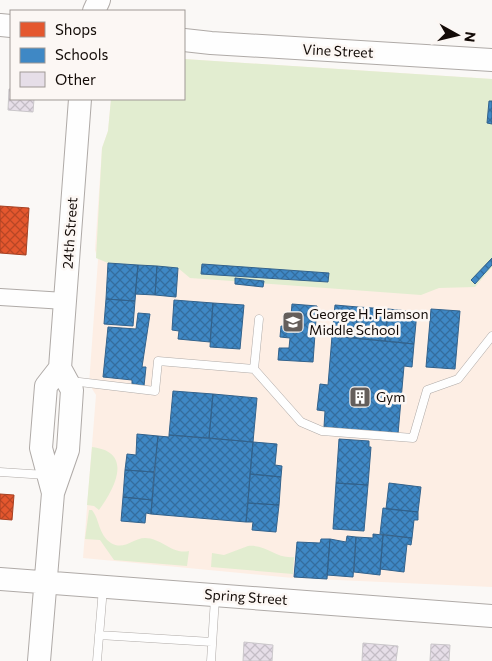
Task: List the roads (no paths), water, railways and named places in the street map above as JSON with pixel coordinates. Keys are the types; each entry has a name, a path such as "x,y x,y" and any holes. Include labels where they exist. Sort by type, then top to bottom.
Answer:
{"main road":[{"name":"Vine Street","path":"185,40 211,44 492,60"},
{"name":"24th Street","path":"63,374 65,301 80,100"},
{"path":"39,661 51,484 41,448 46,386 63,374"},
{"name":"Spring Street","path":"0,579 492,616"}],"street":[{"path":"0,297 65,301"}],"lane":[{"path":"254,369 259,319"},
{"path":"63,374 155,392 158,361 254,369 301,422 322,431 413,438 427,390 458,380 492,336"},
{"path":"0,472 51,484"},
{"path":"96,661 104,587"},
{"path":"211,661 215,595"},
{"path":"99,634 212,642"}],"place":[{"name":"George H. Flamson Middle School","path":"293,322"},
{"name":"Gym","path":"360,397"}]}
